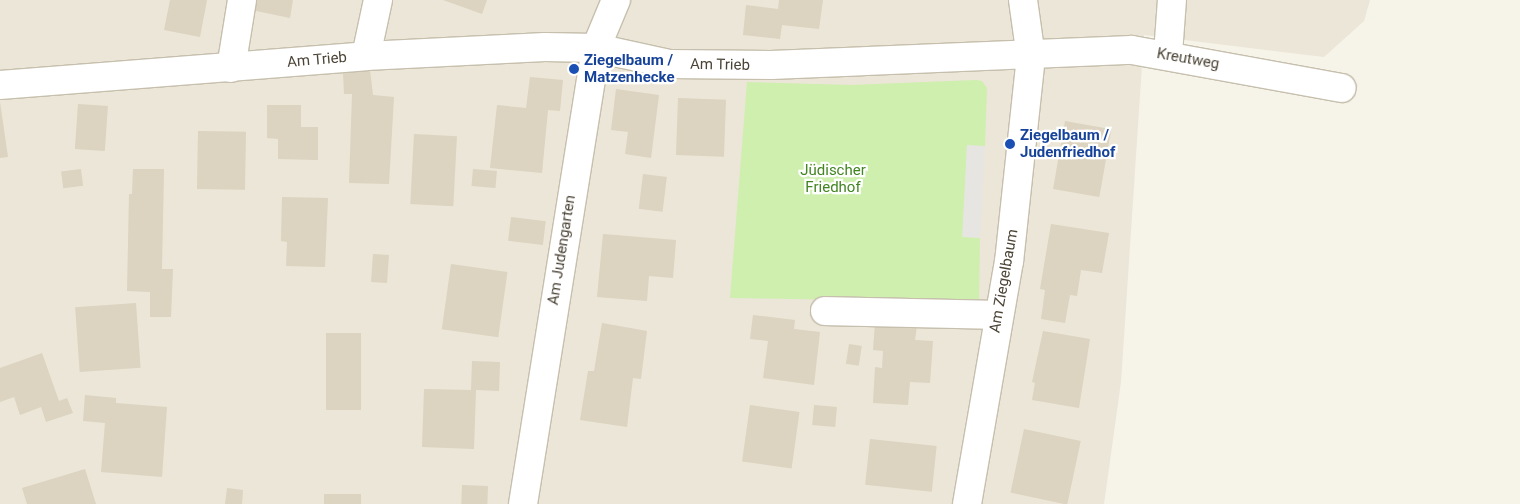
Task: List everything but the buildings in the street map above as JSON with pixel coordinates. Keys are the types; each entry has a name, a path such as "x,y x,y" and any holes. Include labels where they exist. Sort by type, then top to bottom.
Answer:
{"street":[{"path":"231,68 242,0"},
{"path":"366,56 378,0"},
{"name":"Am Judengarten","path":"523,504 596,48 616,0"},
{"name":"Am Ziegelbaum","path":"967,504 998,315 1010,262 1031,57 1023,0"},
{"path":"1168,54 1172,0"},
{"name":"Am Trieb","path":"0,85 366,56 545,47 596,48 670,64 849,64 1031,57"},
{"name":"Kreutweg","path":"1031,57 1132,50 1168,54 1342,88"},
{"path":"824,311 998,315"}],"shaded area":[{"path":"0,0 1370,0 1364,21 1324,57 1144,35 1121,382 1104,504 0,504"},
{"path":"967,145 985,146 980,238 962,237"}],"green space":[{"name":"Jüdischer Friedhof","path":"982,81 987,88 985,146 967,146 963,237 980,238 979,302 730,298 747,82 851,85"}],"place":[{"name":"Ziegelbaum / Matzenhecke","path":"574,69"},
{"name":"Ziegelbaum / Judenfriedhof","path":"1010,144"}]}
